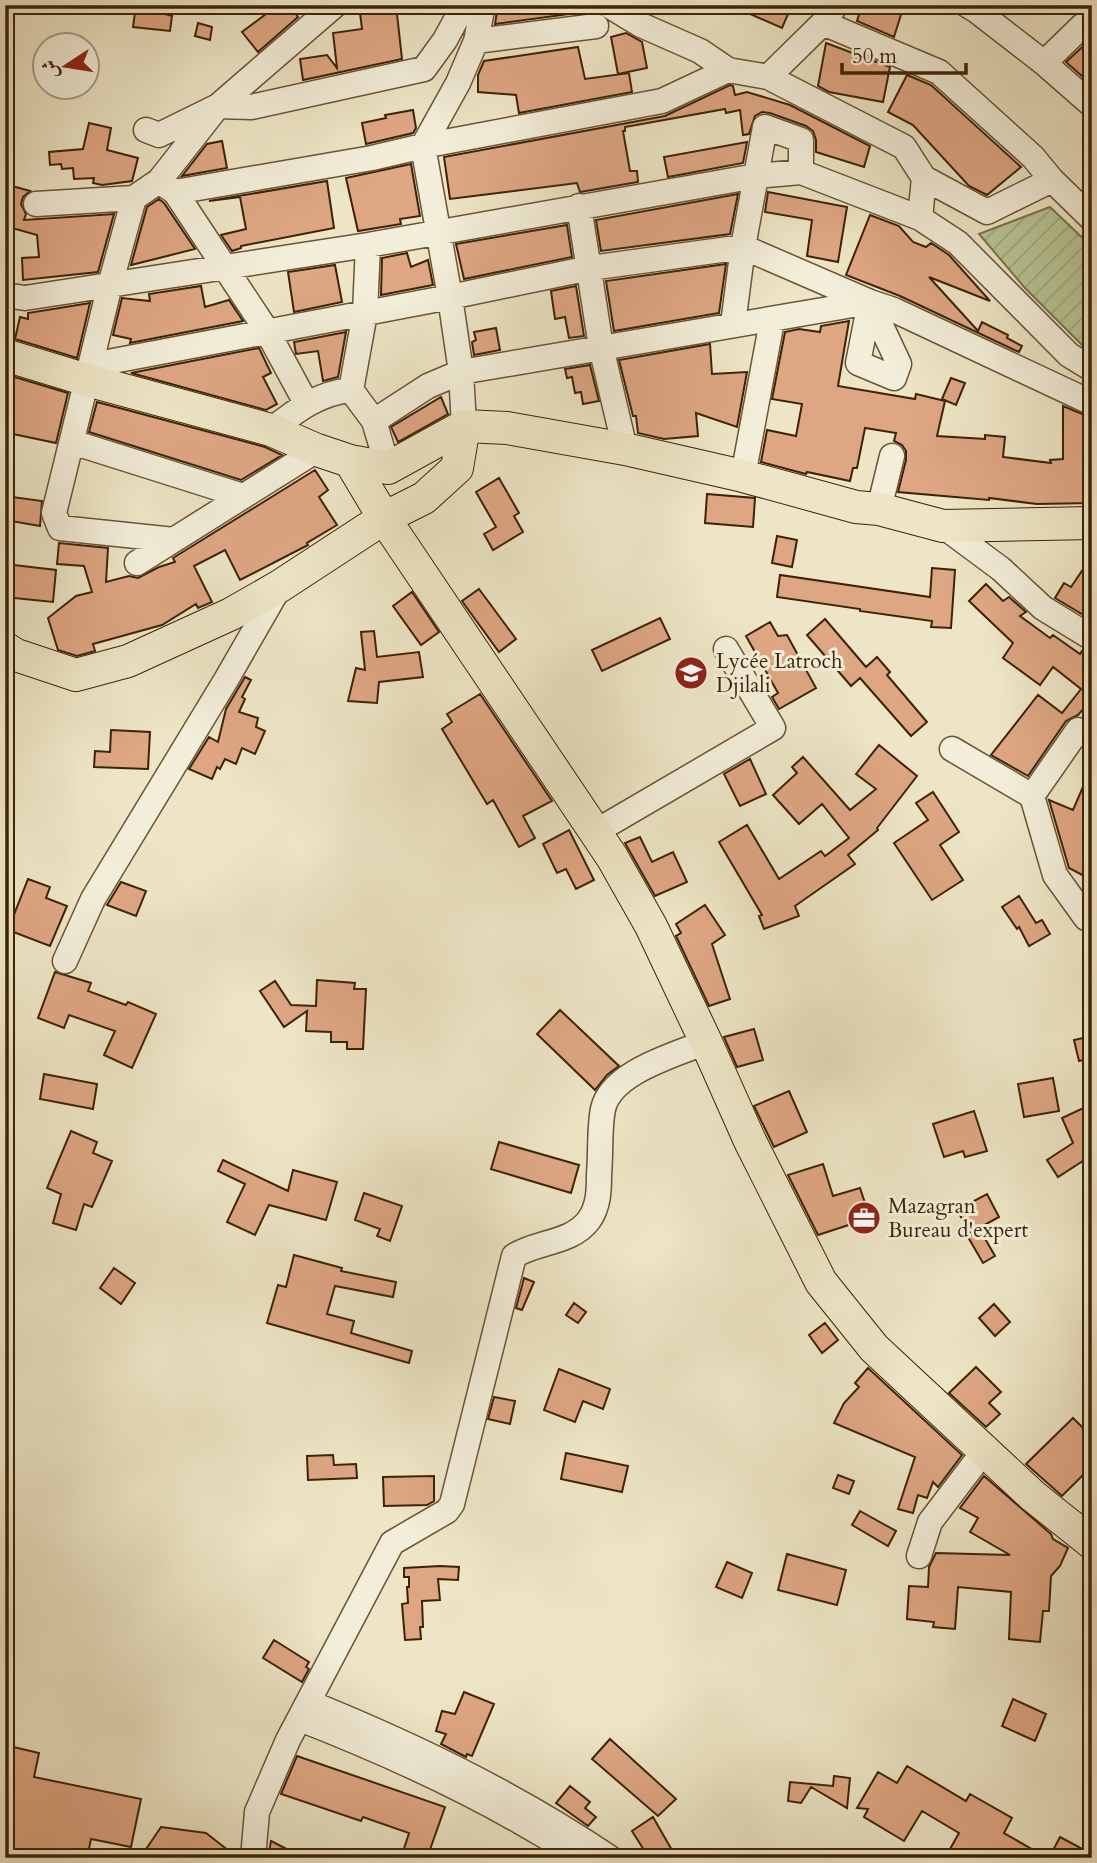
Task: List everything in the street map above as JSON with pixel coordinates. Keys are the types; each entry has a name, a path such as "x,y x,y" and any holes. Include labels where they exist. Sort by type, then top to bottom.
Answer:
{"main road":[{"path":"5,355 90,372 271,430 350,461 388,468 464,426 541,432 743,476 856,507 879,509 943,526 1092,523"},
{"path":"5,648 16,655 76,675 128,661 231,614 281,586 384,518 424,498 457,468 464,426"},
{"path":"350,461 384,518 595,832 651,926 750,1141 821,1282 874,1348 1033,1496 1092,1543"}],"street":[{"path":"146,130 159,135 218,106 335,5"},
{"path":"218,106 251,107 424,69 445,40 464,5"},
{"path":"464,426 461,372 423,146 458,83 476,41 483,5"},
{"path":"967,5 1044,63 1092,105"},
{"path":"768,77 829,14 939,72 1033,157 1092,219"},
{"path":"476,41 602,16 642,25 700,51 728,70 768,77 904,146 924,178 987,212 1052,180"},
{"path":"1044,63 1082,26 1092,21"},
{"path":"36,204 134,198 167,187 372,158 423,146 662,102 728,70"},
{"path":"167,187 218,106"},
{"path":"733,324 743,247 765,127 801,140 801,173"},
{"path":"5,295 25,298 223,268 756,176 801,173 920,218 958,243 1069,355 1092,369"},
{"path":"920,218 924,178"},
{"path":"167,187 267,331 306,403"},
{"path":"134,198 54,513 60,528 174,540"},
{"path":"579,206 601,347 625,449"},
{"path":"368,245 365,313 351,390 374,421 388,468"},
{"path":"90,372 267,331 590,268 743,247 894,310 1092,403"},
{"path":"374,421 428,386 461,372 733,324 772,321 870,302"},
{"path":"743,476 772,321"},
{"path":"271,430 306,403 351,390"},
{"path":"72,442 243,496"},
{"path":"136,563 317,450"},
{"path":"879,509 892,456"},
{"path":"943,526 1001,569 1043,608 1092,638"},
{"path":"65,961 93,899 281,586"},
{"path":"595,832 773,728 726,649"},
{"path":"1032,796 1078,730 1092,738"},
{"path":"952,749 1032,796 1055,875 1090,918"},
{"path":"253,1858 257,1812 288,1740 392,1543 447,1511 452,1504 513,1256 574,1234 590,1219 598,1199 603,1108 613,1089 626,1077 706,1042"},
{"path":"919,1556 930,1522 984,1451"},
{"path":"305,1711 480,1799 580,1858"},
{"path":"305,1711 388,1734 507,1794 610,1858"}],"green space":[{"path":"1050,207 1092,247 1092,342 1088,351 1025,288 979,234"}],"building":[{"path":"136,5 173,5 174,11 162,13 172,16 170,31 133,27"},
{"path":"278,5 289,5 298,17 258,52 242,32"},
{"path":"359,5 396,5 402,59 303,80 300,59 327,55 337,68 333,33 362,29"},
{"path":"498,5 576,5 577,13 495,24"},
{"path":"730,5 792,5 782,28"},
{"path":"862,5 904,5 894,37 857,21"},
{"path":"198,23 212,27 210,40 195,36"},
{"path":"626,33 642,42 647,68 618,74 611,37"},
{"path":"1092,38 1092,85 1066,62"},
{"path":"826,43 890,67 883,102 829,92 818,86"},
{"path":"578,47 585,79 629,73 632,92 519,113 516,95 478,92 478,75 484,61"},
{"path":"907,75 931,85 1021,167 987,195 969,186 913,125 888,112"},
{"path":"730,85 733,86 735,95 747,92 790,105 870,146 864,167 816,152 813,131 770,113 762,112 755,116 749,134 743,135 740,110 726,113 725,109 625,127 623,131 630,171 637,171 638,182 580,192 577,183 450,199 444,157 665,116"},
{"path":"413,110 416,128 413,133 366,144 362,123"},
{"path":"89,123 111,128 107,150 138,158 132,181 102,185 93,183 94,178 74,179 73,168 62,169 61,164 50,165 49,152 83,149"},
{"path":"222,141 227,168 182,176 207,144"},
{"path":"747,142 743,163 668,177 664,157"},
{"path":"411,164 420,216 400,219 401,224 358,231 346,178"},
{"path":"327,181 334,228 241,246 232,251 221,235 246,229 240,197 209,201"},
{"path":"5,184 30,191 23,197 21,204 26,214 24,220 114,214 98,272 23,280 22,258 39,257 37,235 5,226"},
{"path":"768,192 847,207 838,262 807,256 812,220 765,212"},
{"path":"738,194 730,234 601,251 596,220"},
{"path":"159,199 195,249 131,265 147,207"},
{"path":"870,215 899,226 913,242 926,247 931,243 949,255 990,301 929,277 978,331 982,322 1008,335 1007,338 1022,346 1019,352 900,296 846,275"},
{"path":"567,225 572,257 464,279 456,244"},
{"path":"407,253 411,267 428,260 433,285 381,295 382,258"},
{"path":"726,264 719,313 614,331 606,281"},
{"path":"335,265 342,302 294,312 288,272"},
{"path":"201,286 205,307 229,300 243,321 130,343 131,339 113,335 122,298 150,301 149,294"},
{"path":"576,286 584,336 569,338 565,317 555,319 551,291"},
{"path":"90,303 77,358 15,339 20,317 28,319 28,313"},
{"path":"849,321 838,386 915,399 916,394 945,401 937,436 985,439 985,435 1005,437 1003,457 1051,463 1050,460 1063,459 1063,406 1092,418 1092,503 1037,504 898,492 906,451 894,441 896,433 865,428 857,468 853,468 850,481 807,472 806,474 761,462 767,430 796,436 802,404 772,399 785,332 799,329 820,332 821,326"},
{"path":"496,328 500,350 474,355 474,332"},
{"path":"346,332 338,377 323,381 318,351 296,354 294,342"},
{"path":"710,344 712,374 747,372 737,427 696,413 698,436 664,439 638,433 636,416 633,416 619,360"},
{"path":"259,348 271,373 263,377 277,404 266,410 131,373"},
{"path":"590,365 599,401 583,404 581,392 575,393 572,377 567,378 565,369"},
{"path":"8,375 68,393 56,443 8,433 11,417 5,416"},
{"path":"951,378 965,383 956,405 942,399"},
{"path":"441,397 448,414 398,442 391,427"},
{"path":"97,402 265,447 282,455 241,480 89,432"},
{"path":"315,470 328,490 319,497 337,525 307,543 308,545 240,580 225,550 194,566 212,602 198,608 196,604 162,625 93,644 95,651 77,656 58,650 48,618 76,596 92,592 84,566 57,564 59,543 108,548 106,582 129,576 138,578 175,562 173,558"},
{"path":"499,478 519,513 514,516 523,532 493,550 484,534 496,527 476,492"},
{"path":"707,494 755,498 753,527 705,523"},
{"path":"5,496 42,501 40,526 5,520"},
{"path":"777,536 797,540 792,567 772,563"},
{"path":"1092,556 1092,620 1055,598 1064,583 1071,587"},
{"path":"5,564 56,570 53,602 5,597"},
{"path":"932,568 955,570 951,628 931,627 932,621 777,597 780,575 930,597"},
{"path":"986,584 1003,601 1009,597 1026,612 1020,616 1050,638 1053,635 1092,659 1092,710 1086,706 1078,715 1066,721 1028,776 991,755 1038,695 1062,713 1081,689 1053,667 1040,685 1003,658 1013,643 969,601"},
{"path":"479,589 516,639 499,652 462,601"},
{"path":"412,592 439,632 421,645 393,606"},
{"path":"660,618 670,639 602,671 592,650"},
{"path":"825,619 866,667 877,657 890,672 887,675 927,722 911,736 860,678 851,686 807,635"},
{"path":"770,622 778,636 787,635 816,688 779,709 772,697 778,693 746,636"},
{"path":"374,631 377,657 419,652 423,677 379,682 377,703 348,701 356,668 365,670 361,632"},
{"path":"245,677 251,680 242,697 245,699 239,712 258,718 256,727 265,731 255,754 242,748 236,764 225,759 220,769 217,767 212,779 189,769 209,737 218,742 226,709"},
{"path":"480,694 552,801 523,816 535,838 519,847 493,800 487,804 442,729 452,722 447,714"},
{"path":"111,730 150,732 148,769 94,767 95,751 110,752"},
{"path":"879,745 917,776 878,830 848,855 855,864 795,906 799,916 764,929 759,916 762,915 719,842 747,825 779,879 821,851 825,856 849,838 822,804 799,824 773,795 797,773 792,767 803,757 850,810 876,789 856,774"},
{"path":"750,759 766,794 740,806 724,774"},
{"path":"1092,766 1092,880 1069,868 1049,800 1073,810"},
{"path":"933,792 959,832 940,845 963,880 932,900 894,843 928,820 916,803"},
{"path":"569,830 594,880 576,889 566,869 557,873 543,844"},
{"path":"640,837 652,862 673,852 687,882 655,896 625,843"},
{"path":"28,879 50,887 46,898 67,906 50,946 8,930"},
{"path":"121,882 146,891 136,916 107,905"},
{"path":"1019,896 1036,923 1042,920 1050,934 1029,946 1019,927 1017,929 1002,907"},
{"path":"705,905 725,935 712,944 730,999 709,1006 676,936 681,933 676,924"},
{"path":"55,972 91,983 88,991 126,1005 128,1002 156,1014 132,1068 104,1055 115,1031 69,1015 64,1028 38,1018"},
{"path":"317,980 355,983 354,989 366,989 363,1049 347,1049 347,1042 331,1042 331,1032 306,1031 307,1011 284,1027 260,991 275,981 291,1005 316,1006"},
{"path":"560,1010 619,1066 607,1075 595,1090 537,1034"},
{"path":"754,1029 763,1060 737,1067 724,1037"},
{"path":"1092,1036 1092,1058 1079,1061 1074,1040"},
{"path":"44,1074 97,1084 93,1109 40,1099"},
{"path":"1053,1078 1059,1111 1024,1117 1018,1084"},
{"path":"789,1091 807,1132 774,1147 754,1106"},
{"path":"1092,1104 1092,1155 1058,1177 1047,1160 1073,1143 1062,1118"},
{"path":"974,1111 987,1151 965,1157 963,1151 944,1157 933,1124"},
{"path":"71,1131 97,1142 93,1153 112,1161 92,1207 84,1204 76,1230 53,1223 61,1194 47,1188"},
{"path":"499,1142 579,1165 571,1193 491,1169"},
{"path":"223,1160 288,1191 293,1170 337,1182 326,1220 269,1205 255,1235 227,1222 245,1184 218,1171"},
{"path":"823,1164 833,1196 860,1188 870,1218 818,1235 788,1175"},
{"path":"364,1193 402,1206 390,1241 377,1236 380,1229 355,1220"},
{"path":"987,1194 999,1217 970,1233 957,1210"},
{"path":"980,1230 995,1256 983,1263 968,1237"},
{"path":"294,1255 342,1268 341,1271 396,1282 393,1297 335,1286 327,1314 354,1321 351,1333 412,1351 409,1363 267,1323 278,1285 286,1287"},
{"path":"114,1268 135,1283 121,1304 100,1288"},
{"path":"524,1278 534,1282 522,1310 516,1308"},
{"path":"574,1303 586,1312 578,1323 566,1315"},
{"path":"994,1304 1010,1322 995,1336 979,1318"},
{"path":"825,1323 838,1340 822,1353 809,1335"},
{"path":"976,1367 1001,1392 989,1403 1000,1414 986,1427 949,1393"},
{"path":"868,1368 962,1455 938,1487 933,1482 927,1498 918,1495 913,1513 898,1509 915,1457 834,1423 844,1403 859,1387 855,1383"},
{"path":"559,1369 610,1389 603,1409 583,1401 575,1422 544,1410"},
{"path":"494,1397 515,1401 510,1424 488,1419"},
{"path":"1073,1418 1092,1437 1092,1466 1062,1496 1026,1464"},
{"path":"566,1453 628,1466 622,1492 561,1479"},
{"path":"333,1455 334,1465 356,1464 357,1478 308,1480 307,1456"},
{"path":"838,1475 854,1481 849,1494 833,1488"},
{"path":"434,1476 434,1501 427,1505 384,1506 383,1477"},
{"path":"984,1476 1051,1534 1053,1539 1068,1548 1060,1566 1051,1576 1049,1611 1043,1611 1040,1642 1009,1639 1011,1592 958,1587 955,1629 933,1627 934,1622 907,1619 909,1586 928,1587 929,1567 936,1553 1010,1555 970,1532 978,1518 960,1508"},
{"path":"860,1511 896,1531 888,1546 852,1525"},
{"path":"787,1554 846,1570 837,1605 778,1590"},
{"path":"727,1562 752,1573 742,1598 716,1587"},
{"path":"459,1567 458,1580 438,1579 440,1600 422,1601 421,1639 405,1640 402,1604 408,1603 409,1577 404,1577 404,1568"},
{"path":"274,1640 309,1662 306,1667 309,1669 302,1682 263,1658"},
{"path":"464,1692 494,1704 472,1756 467,1754 466,1757 441,1744 446,1734 436,1731 442,1711 455,1714"},
{"path":"1013,1699 1046,1714 1035,1741 1002,1726"},
{"path":"610,1739 676,1799 658,1816 592,1759"},
{"path":"9,1746 39,1753 34,1777 141,1799 131,1847 91,1839 87,1858 9,1858 5,1825 5,1763"},
{"path":"297,1756 445,1807 427,1858 401,1858 409,1833 363,1817 361,1821 281,1794"},
{"path":"907,1766 966,1801 970,1794 1012,1818 1004,1833 1047,1858 945,1858 959,1833 922,1811 904,1841 864,1817 868,1809 857,1808 878,1772 897,1783"},
{"path":"834,1776 850,1778 847,1808 811,1787 801,1803 788,1801 790,1782 833,1786"},
{"path":"570,1786 590,1802 585,1808 596,1817 588,1826 556,1803"},
{"path":"653,1817 673,1852 663,1858 649,1858 632,1831"},
{"path":"161,1827 206,1833 238,1858 140,1858"},
{"path":"1060,1837 1092,1854 1092,1858 1049,1858"},
{"path":"271,1841 304,1858 268,1858"}],"place":[{"name":"Lycée Latroch Djilali","path":"691,673"},
{"name":"Mazagran Bureau d'expert","path":"864,1218"}]}
